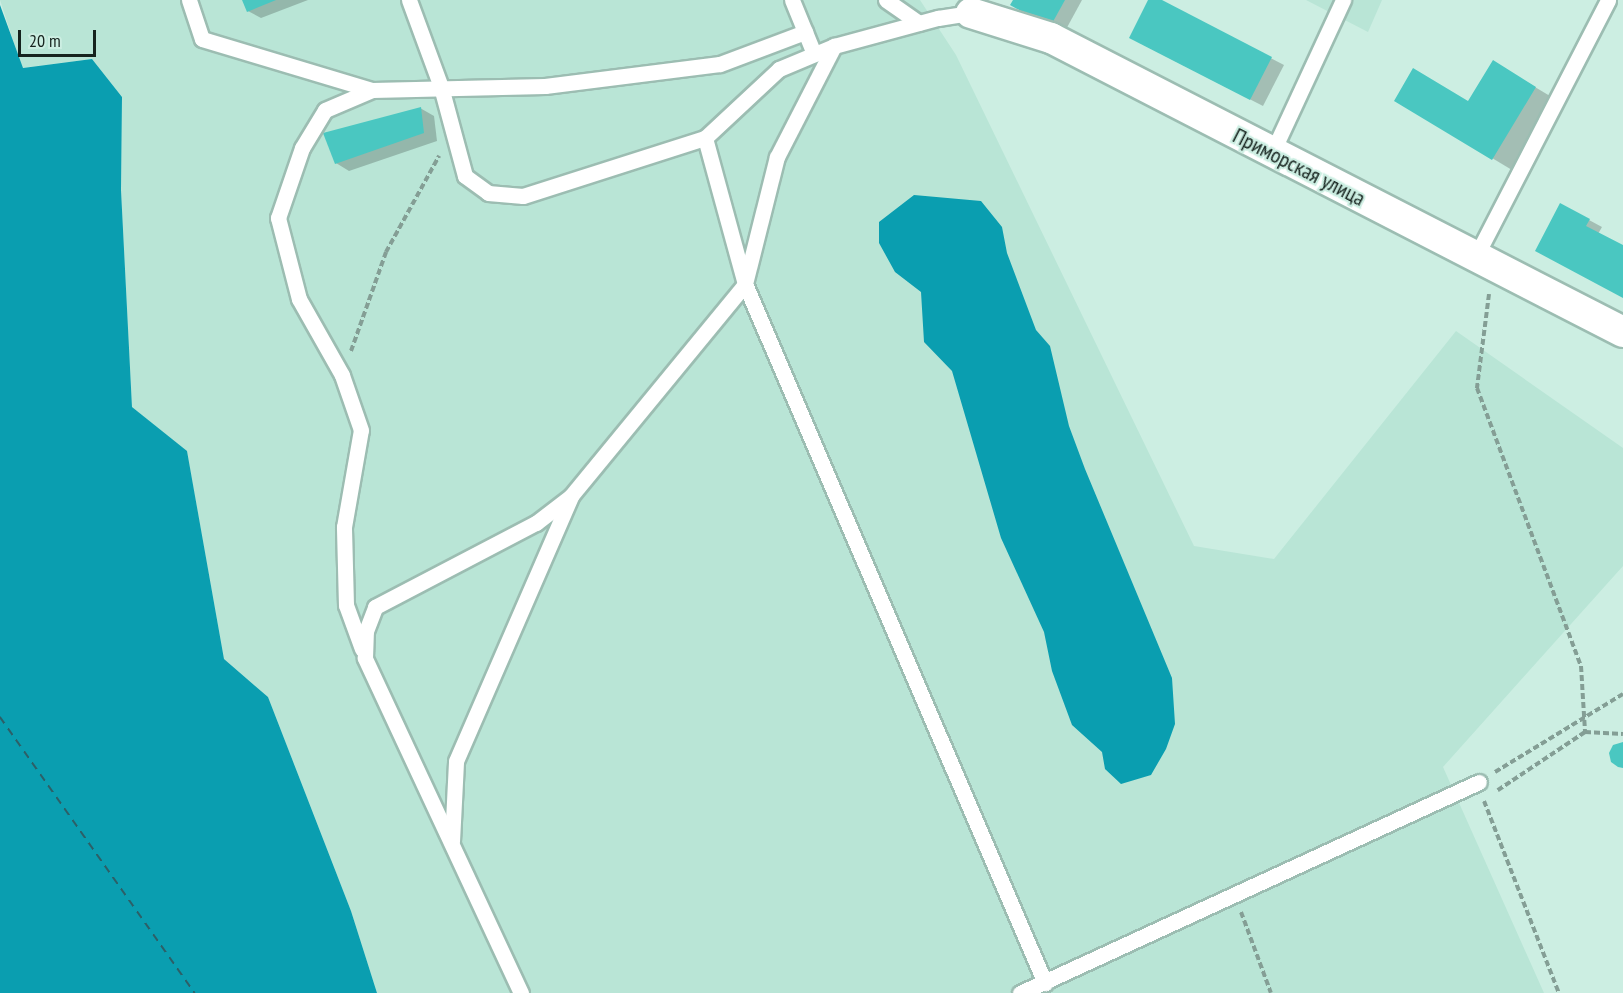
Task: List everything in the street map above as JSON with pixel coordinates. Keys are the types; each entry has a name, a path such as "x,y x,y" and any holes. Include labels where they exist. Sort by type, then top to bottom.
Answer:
{"street":[{"name":"Приморская улица","path":"971,13 1051,38 1623,332"}],"lane":[{"path":"189,0 202,39 372,90 545,86 720,64 804,32"},
{"path":"409,0 441,87 465,176 488,193 524,196 705,138 779,69 814,54 834,46 919,23 971,13"},
{"path":"792,0 814,54"},
{"path":"886,0 919,23"},
{"path":"1272,153 1343,0"},
{"path":"1483,262 1608,0"},
{"path":"365,658 366,631 375,607 536,523 571,496 745,284 777,157 834,46"},
{"path":"372,90 325,110 302,148 278,218 299,298 342,375 361,430 344,528 346,605 365,658 521,993"},
{"path":"705,138 745,284 1045,983"},
{"path":"452,844 456,761 571,496"},
{"path":"1020,993 1476,783"}],"path":[{"path":"342,375 386,252 453,132"},
{"path":"1483,262 1477,388 1581,666 1585,732"},
{"path":"1559,993 1476,783 1623,694"},
{"path":"1483,800 1585,732 1623,734"},
{"path":"1234,895 1271,993"}],"shaded area":[{"path":"0,0 920,0 956,55 1194,546 1274,559 1456,331 1623,448 1623,566 1443,767 1544,993 377,993 351,911 268,697 224,659 187,452 132,407 121,190 122,97 92,59 22,68"},
{"path":"1306,0 1382,0 1368,32"}],"water":[{"path":"0,5 23,68 92,59 122,97 121,190 132,407 187,451 224,659 268,697 351,911 377,993 0,993"},
{"path":"914,195 981,201 1002,227 1007,253 1036,330 1050,346 1069,426 1085,469 1172,678 1175,724 1166,749 1151,775 1121,784 1105,769 1102,752 1072,725 1052,671 1044,632 1001,538 952,371 924,342 921,292 895,272 879,243 879,222"}],"building":[{"path":"242,0 276,0 247,12"},
{"path":"1013,0 1065,0 1050,27 1010,5"},
{"path":"1148,0 1162,0 1272,57 1250,100 1129,38"},
{"path":"1493,60 1536,87 1492,160 1394,101 1413,68 1468,101"},
{"path":"421,107 424,133 335,164 323,133"},
{"path":"1560,203 1590,219 1586,226 1623,245 1623,298 1535,251"},
{"path":"1623,742 1623,768 1611,762 1609,753 1613,745"}],"ferry route":[{"path":"0,717 195,993"}]}
